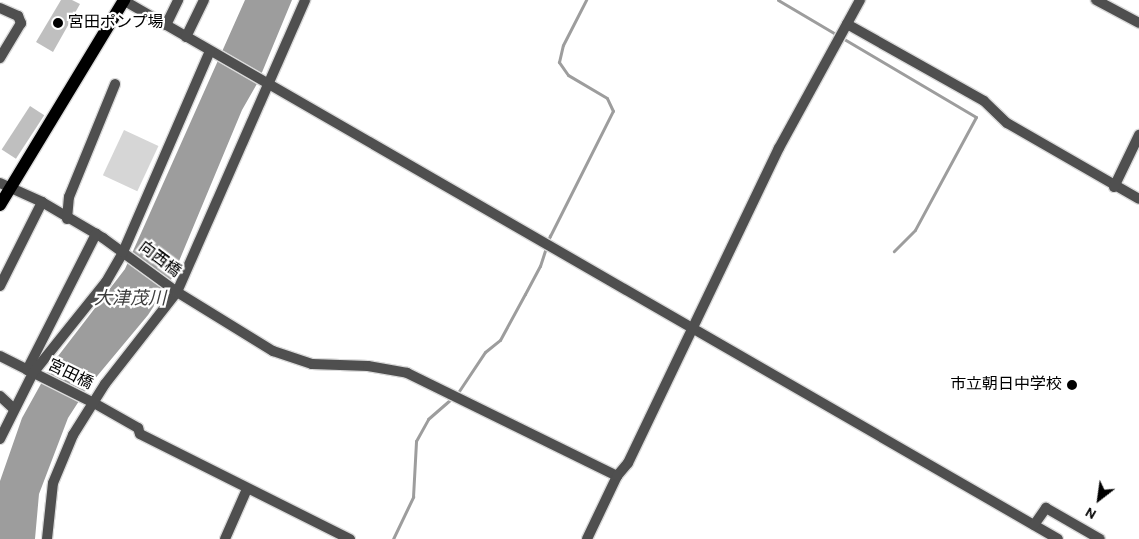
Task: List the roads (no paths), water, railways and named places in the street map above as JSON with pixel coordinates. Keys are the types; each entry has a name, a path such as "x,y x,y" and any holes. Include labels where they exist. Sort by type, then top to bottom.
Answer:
{"main road":[{"path":"0,205 6,185 124,0"}],"street":[{"path":"124,0 1058,539"},
{"path":"166,25 178,0"},
{"path":"186,37 204,0"},
{"path":"47,539 53,483 73,435 105,384 177,292 305,0"},
{"path":"587,539 617,476 628,463 779,148 860,0"},
{"path":"1096,0 1139,23"},
{"path":"0,8 18,16 21,23 0,58"},
{"path":"847,24 984,100 1007,123 1114,187 1139,198"},
{"path":"30,372 106,282 124,252 210,51"},
{"path":"67,218 69,197 115,84"},
{"path":"1114,187 1139,135"},
{"name":"向西橋","path":"6,185 42,202 96,234 124,252 177,292 273,351 312,364 368,366 407,373 617,476"},
{"path":"0,286 42,202"},
{"path":"0,439 96,234"},
{"name":"宮田橋","path":"0,356 94,403 138,428 140,434 350,539"},
{"path":"0,396 13,408"},
{"path":"225,539 247,489"},
{"path":"1034,525 1046,508 1100,539"}],"water":[{"name":"大津茂川","path":"245,0 292,0 258,82 242,110 172,278 148,315 88,387 68,418 39,494 35,539 0,539 0,481 22,418 52,364 125,269"}],"waterway":[{"path":"457,394 485,352 500,340 540,266 550,236 613,111 607,98 568,75 559,62 563,45 586,0"},
{"path":"778,0 976,117 915,230 894,251"},
{"path":"393,539 413,497 416,441 428,419 452,398"}],"place":[{"name":"宮田ポンプ場","path":"58,23"},
{"name":"市立朝日中学校","path":"1072,385"}]}
